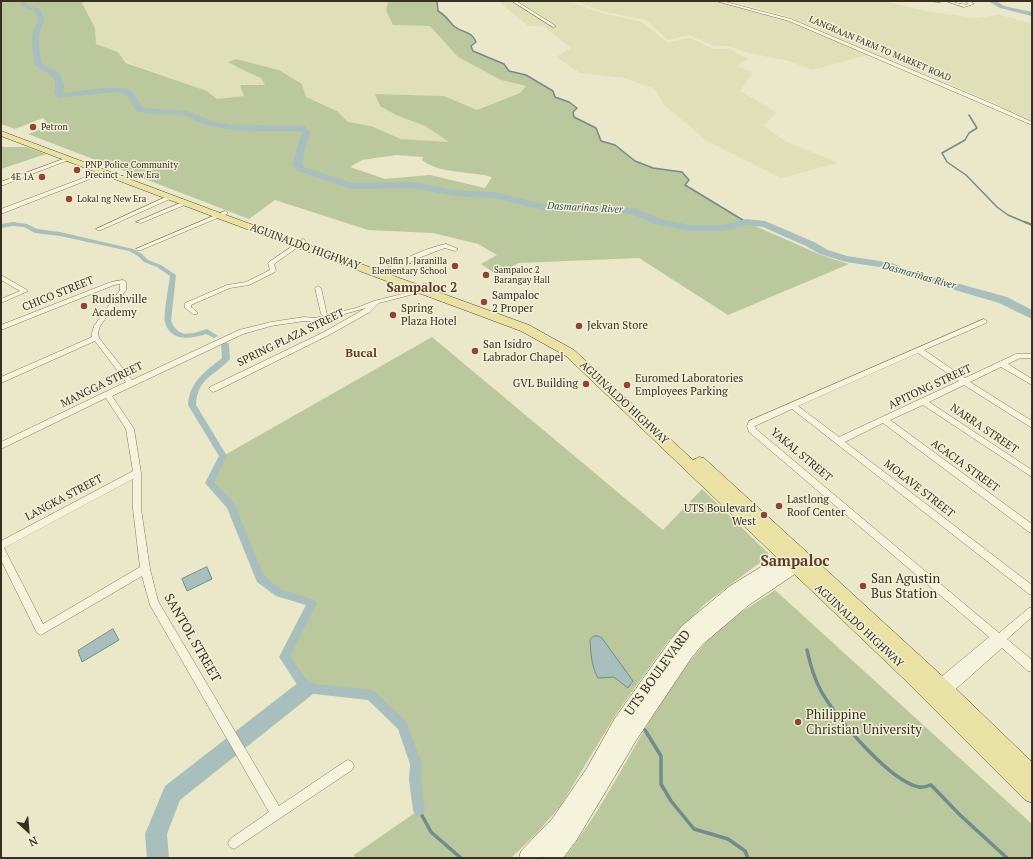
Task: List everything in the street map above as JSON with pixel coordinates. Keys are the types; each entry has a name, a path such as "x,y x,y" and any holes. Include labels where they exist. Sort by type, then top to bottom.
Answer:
{"main road":[{"name":"AGUINALDO HIGHWAY","path":"1,128 63,155 94,175 223,214 422,287 525,328 570,353 794,560 1032,774"},
{"name":"AGUINALDO HIGHWAY","path":"1,133 63,155"},
{"name":"AGUINALDO HIGHWAY","path":"94,175 223,214"},
{"name":"UTS BOULEVARD","path":"528,858 558,825 593,774 621,724 677,643 688,630 735,591 794,560"},
{"name":"UTS BOULEVARD","path":"550,858 570,835 631,733 694,643 707,630 794,560"},
{"name":"AGUINALDO HIGHWAY","path":"940,691 1032,793"}],"street":[{"path":"514,1 554,26"},
{"name":"LANGKAAN FARM TO MARKET ROAD","path":"718,1 790,20 1032,124"},
{"path":"929,1 940,1"},
{"path":"948,1 964,6 972,4 967,1"},
{"path":"1,184 63,155"},
{"path":"1,212 94,175"},
{"path":"99,229 170,197"},
{"path":"139,222 184,203"},
{"path":"139,249 223,214"},
{"path":"195,313 188,308 187,304 229,286 247,284 273,271 271,263 301,243"},
{"path":"384,273 412,258 445,246 455,249"},
{"path":"1,277 25,291 1,301"},
{"name":"CHICO STREET","path":"1,328 113,283 123,282 123,290 98,326 95,333 96,338"},
{"path":"304,319 311,320 325,318 358,309 376,302 408,294 422,287"},
{"path":"318,288 324,314"},
{"name":"SPRING PLAZA STREET","path":"212,389 338,328 371,309 376,302"},
{"path":"304,319 368,305"},
{"name":"MANGGA STREET","path":"1,446 225,339 266,325 304,319"},
{"name":"YAKAL STREET","path":"984,321 752,423 751,426 752,430 1032,667"},
{"path":"1,380 96,338 131,383"},
{"path":"919,350 965,382 1032,425"},
{"name":"APITONG STREET","path":"839,442 1003,365 1019,356 1032,356"},
{"path":"1003,365 1032,382"},
{"name":"SANTOL STREET","path":"108,395 130,429 137,473 137,508 145,569 153,602 276,814"},
{"name":"NARRA STREET","path":"924,402 1032,474"},
{"name":"MOLAVE STREET","path":"792,405 1032,591"},
{"name":"ACACIA STREET","path":"884,420 1032,529"},
{"name":"LANGKA STREET","path":"1,545 137,473"},
{"path":"1,552 41,630 145,569"},
{"path":"940,691 998,646 1000,639 1032,611"},
{"path":"234,843 348,766"}],"green space":[{"path":"1,1 81,1 95,28 96,44 118,52 126,63 207,91 217,99 244,96 240,85 265,85 261,78 228,62 236,59 279,70 302,84 306,97 337,111 348,122 371,126 401,139 449,142 425,126 396,115 380,106 375,94 444,96 477,110 520,93 526,86 501,80 458,57 430,26 393,25 386,10 388,1 437,1 438,11 446,16 455,27 469,33 474,37 476,42 471,46 473,51 504,64 509,71 526,75 553,91 555,97 569,102 577,108 573,112 574,117 596,128 602,141 615,145 636,161 653,168 682,172 689,180 685,185 746,222 821,255 849,264 728,315 639,258 519,263 496,274 481,264 497,255 478,244 433,233 368,230 275,200 249,219 28,134 50,126 43,118 15,129 1,124","holes":["396,155 423,157 422,160 437,168 492,177 485,188 430,175 385,179 350,167 362,160"]},
{"path":"81,1 388,1 386,10 406,25 430,26 439,35 501,80 526,86 520,93 477,110 444,96 375,94 396,115 425,126 450,142 401,139 371,126 348,122 337,111 306,97 302,84 279,70 236,59 247,72 261,78 265,85 240,85 245,96 217,99 207,91 126,62 118,52 96,44 95,28"},
{"path":"498,1 568,1 602,13 642,22 667,42 690,38 714,49 729,49 749,59 737,66 753,73 740,91 776,112 764,126 785,141 838,163 781,178 707,141 664,105 655,89 624,78 580,73 556,57 571,48 543,26 528,26"},
{"path":"574,1 717,1 786,18 871,54 812,70 789,61 749,53 728,46 714,46 689,35 668,40 646,20 606,12"},
{"path":"729,1 884,1 930,12 974,18 1001,15 1032,24 1032,121 1014,114 995,103 787,16"},
{"path":"1,146 26,147 46,154 1,169"},
{"path":"432,337 663,530 702,489 770,555 706,603 669,640 616,714 561,805 537,833 511,858 356,858 354,855 419,810 415,780 416,764 402,725 370,695 306,688 284,657 311,603 279,593 260,579 231,506 209,483 223,456"},
{"name":"Philippine Christian University","path":"775,590 1032,824 1032,858 564,858 601,805 667,693 686,666 714,633 722,626"}],"water":[{"path":"207,567 212,579 187,591 182,579"},
{"path":"113,629 119,640 82,662 78,651"},
{"path":"594,636 602,638 633,681 628,688 614,677 598,678 594,669 591,655 590,640"}],"waterway":[{"name":"Dasmariñas River","path":"22,1 25,6 38,10 41,20 36,31 35,42 39,65 56,74 60,85 58,93 61,96 116,90 127,92 135,100 137,106 141,110 153,112 187,113 212,124 232,128 302,128 306,132 297,165 301,169 351,186 413,185 454,193 495,195 546,208 634,211 658,222 690,228 724,228 746,222 765,224 810,244 824,252 846,259 888,265 908,273 1003,300 1032,315"},
{"path":"437,1 438,11 455,27 470,34 474,38 476,42 471,46 473,51 504,64 509,71 526,75 553,91 555,97 569,102 577,108 573,112 574,117 596,128 601,141 615,145 635,161 653,168 682,172 689,180 685,185 746,222"},
{"path":"991,1 1002,7 1032,14"},
{"path":"969,115 977,128 969,133 965,140 942,153 947,162 966,175 997,207 1008,215 1027,223"},
{"path":"1025,222 1032,225"},
{"path":"1,226 13,224 25,225 35,231 60,234 131,250 140,255 146,261 159,266 173,275 168,321 175,333 190,336 207,331 214,336"},
{"path":"225,345 226,359 203,378 194,390 192,397 192,405 223,456 209,483 231,506 260,579 279,593 312,603 284,657 306,688 370,695 402,725 416,764 415,780 419,810"},
{"path":"807,650 812,671 821,691 838,716 864,746 893,773 907,782 920,787 931,785 960,815 1007,858"},
{"path":"158,858 156,834 172,793 306,688"},
{"path":"645,730 661,756 661,784 671,801 694,829 728,839 745,851 748,858"},
{"path":"419,810 431,832 461,858"}],"tunnel":[{"path":"86,177 91,175"}],"place":[{"name":"Petron","path":"33,127"},
{"name":"PNP Police Community Precinct - New Era","path":"77,170"},
{"name":"4E 1A","path":"42,177"},
{"name":"Lokal ng New Era","path":"69,199"},
{"name":"Delfin J. Jaranilla Elementary School","path":"455,266"},
{"name":"Sampaloc 2 Barangay Hall","path":"486,275"},
{"name":"Sampaloc 2 Proper","path":"484,302"},
{"name":"Rudishville Academy","path":"84,306"},
{"name":"Spring Plaza Hotel","path":"393,315"},
{"name":"Jekvan Store","path":"579,326"},
{"name":"San Isidro Labrador Chapel","path":"475,351"},
{"name":"GVL Building","path":"586,384"},
{"name":"Euromed Laboratories Employees Parking","path":"627,385"},
{"name":"Lastlong Roof Center","path":"779,506"},
{"name":"UTS Boulevard West","path":"764,515"},
{"name":"San Agustin Bus Station","path":"863,586"},
{"name":"Philippine Christian University","path":"798,722"}],"district":[{"name":"Sampaloc 2","path":"422,288"},
{"name":"Bucal","path":"361,354"},
{"name":"Sampaloc","path":"795,562"}]}
